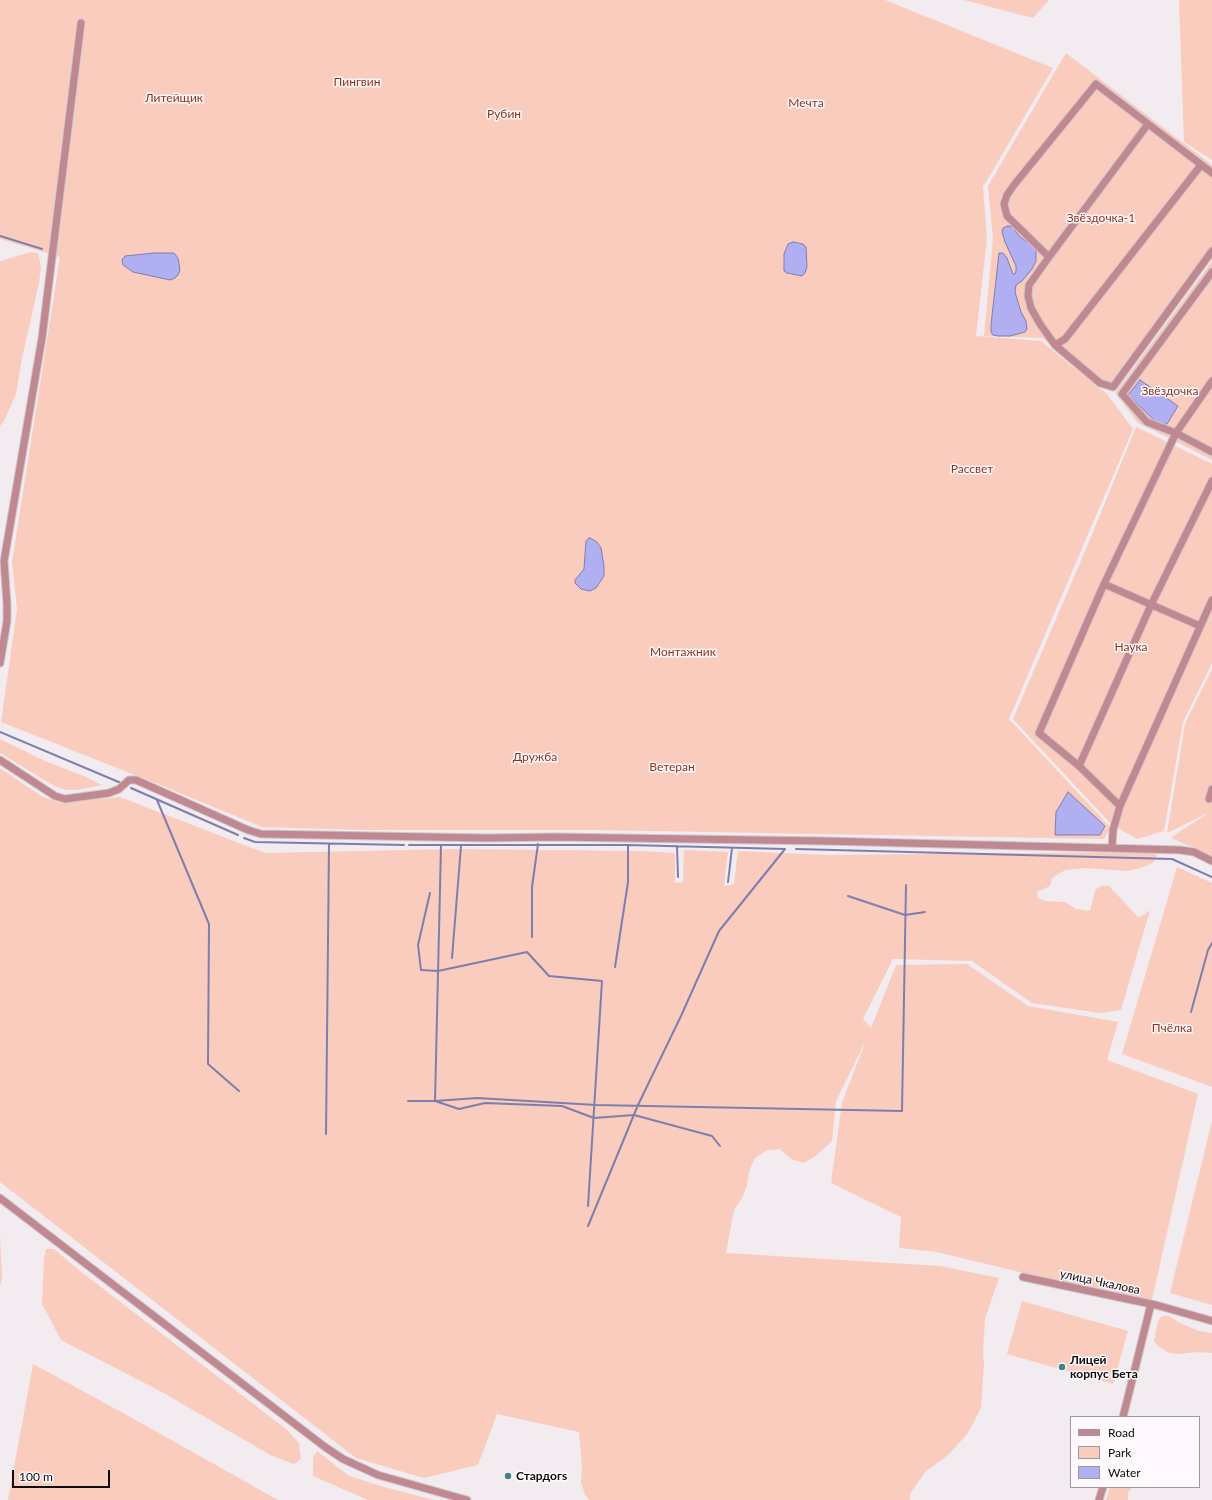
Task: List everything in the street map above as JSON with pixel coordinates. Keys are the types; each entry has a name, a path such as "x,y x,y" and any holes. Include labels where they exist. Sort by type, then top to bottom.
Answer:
{"street":[{"path":"0,663 7,621 4,561 42,338 81,22"},
{"path":"1049,257 1007,216 1004,204 1007,195 1014,185 1096,84 1212,173"},
{"path":"1148,124 1049,257 1030,285 1028,296 1031,308 1055,345 1100,383 1113,386 1212,251"},
{"path":"1055,345 1065,339 1202,165"},
{"path":"1212,272 1122,394 1147,422 1176,433 1212,452"},
{"path":"1120,806 1079,766 1039,733 1104,584 1176,433 1212,381"},
{"path":"1079,766 1151,605 1212,481"},
{"path":"1104,584 1200,626"},
{"path":"1112,848 1113,830 1120,806 1212,600"},
{"path":"0,760 50,792 65,799 109,793 119,789 129,780 136,780 248,830 261,834 824,841 1112,848 1180,850 1194,852 1212,861"},
{"path":"1209,799 1212,789"},
{"path":"0,1198 325,1447 378,1476 468,1500"},
{"name":"улица Чкалова","path":"1023,1278 1152,1304 1123,1416"},
{"path":"1152,1304 1212,1321"},
{"path":"1099,1500 1103,1488"}],"green space":[{"path":"0,0 885,0 1053,68 983,187 987,239 976,336 1041,341 1107,394 1133,429 1009,719 1110,827 1104,839 594,830 361,830 262,827 1,722 17,609 12,562 60,257 0,239"},
{"path":"964,0 1049,0 1033,18"},
{"path":"1179,0 1212,0 1212,160 1184,142"},
{"name":"Звёздочка-1","path":"1066,53 1212,165 1212,253 1112,389 1101,386 1042,338 984,336 993,239 988,186"},
{"path":"31,252 38,253 41,267 39,283 22,358 16,394 4,421 0,426 0,261"},
{"name":"Звёздочка","path":"1212,261 1212,460 1138,423 1115,393"},
{"name":"Наука","path":"1136,427 1212,464 1212,663 1183,722 1164,831 1137,839 1111,824 1013,719 1086,549"},
{"path":"1212,669 1212,856 1171,838 1210,812 1167,833 1185,724"},
{"path":"0,739 45,761 102,785 77,790 67,790 54,786 0,753"},
{"path":"0,768 41,796 62,803 120,797 265,853 454,849 639,851 675,853 675,883 683,882 684,850 728,852 724,886 734,884 738,851 826,855 1151,852 1157,855 1154,862 1141,868 1127,871 1086,868 1065,870 1052,878 1050,886 1037,892 1038,898 1045,901 1065,902 1076,909 1090,911 1095,890 1101,886 1109,886 1138,917 1144,915 1150,910 1121,1010 1100,1013 1032,1003 972,961 893,959 863,1019 871,1028 896,965 967,964 1028,1006 1118,1022 1107,1060 1198,1094 1151,1304 937,1252 899,1248 901,1217 831,1183 842,1103 866,1040 836,1101 832,1141 816,1156 804,1163 791,1159 780,1149 767,1150 755,1158 749,1171 747,1185 742,1198 734,1210 726,1253 940,1266 999,1278 985,1319 981,1408 968,1433 948,1455 925,1472 910,1494 910,1500 589,1500 585,1495 581,1482 582,1467 579,1432 497,1414 478,1465 424,1478 356,1458 0,1182"},
{"name":"Пчёлка","path":"1177,867 1212,883 1212,1087 1122,1054"},
{"path":"1212,1121 1212,1305 1170,1293"},
{"path":"0,1233 2,1277 0,1287"},
{"path":"46,1249 54,1249 80,1271 286,1429 299,1443 301,1459 294,1464 272,1456 162,1392 61,1340 42,1304 44,1259"},
{"path":"1022,1301 1128,1331 1113,1384 1007,1354"},
{"path":"1162,1316 1169,1316 1180,1323 1199,1331 1212,1333 1212,1353 1169,1353 1158,1346 1154,1341 1158,1321"},
{"path":"33,1364 125,1414 278,1500 8,1500"},
{"path":"317,1451 349,1476 434,1500 368,1500 313,1476 313,1458"},
{"path":"1110,1488 1131,1488 1128,1493 1128,1500 1106,1500"}],"water":[{"path":"1008,226 1013,227 1019,236 1033,246 1036,250 1036,261 1032,269 1022,281 1016,285 1015,292 1021,312 1026,321 1027,329 1025,332 1010,336 998,336 993,335 991,332 991,325 999,253 1003,253 1007,258 1013,274 1015,274 1016,271 1016,266 1002,232 1003,228"},
{"path":"793,242 803,244 806,247 807,267 802,276 784,271 784,254 788,244"},
{"path":"154,253 174,253 178,258 180,270 175,278 170,280 133,272 123,265 122,260 125,256"},
{"path":"1140,380 1178,406 1167,424 1159,425 1128,395"},
{"path":"589,538 597,542 601,548 604,566 604,576 596,588 590,591 581,589 575,583 575,580 584,569 586,541"},
{"path":"1068,792 1105,826 1100,835 1055,835 1056,812"}],"waterway":[{"path":"0,236 42,249"},
{"path":"0,732 121,783"},
{"path":"131,788 238,835"},
{"path":"157,800 209,924 208,1064 239,1091"},
{"path":"244,838 255,842 404,845"},
{"path":"326,1134 329,844"},
{"path":"532,937 532,887 538,844"},
{"path":"409,845 628,845 785,849"},
{"path":"615,967 628,882 628,845"},
{"path":"441,846 435,1101 459,1109 485,1103 562,1106 594,1118 634,1115 712,1136 720,1146"},
{"path":"452,958 461,846"},
{"path":"677,846 678,877"},
{"path":"728,882 732,848"},
{"path":"588,1226 638,1105 681,1016 719,931 785,849"},
{"path":"796,849 1172,859 1212,877"},
{"path":"408,1101 477,1098 596,1105 902,1111 906,885"},
{"path":"430,893 418,945 421,970 438,971 527,952 549,976 602,981 588,1206"},
{"path":"848,896 905,915 925,912"},
{"path":"1191,1012 1208,950 1212,943"}],"place":[{"name":"Лицей корпус Бета","path":"1062,1367"},
{"name":"Стардогs","path":"508,1476"}],"park label":[{"name":"Пингвин","path":"357,82"},
{"name":"Литейщик","path":"174,98"},
{"name":"Мечта","path":"806,103"},
{"name":"Рубин","path":"504,114"},
{"name":"Рассвет","path":"972,469"},
{"name":"Монтажник","path":"683,652"},
{"name":"Дружба","path":"535,757"},
{"name":"Ветеран","path":"672,767"}]}
